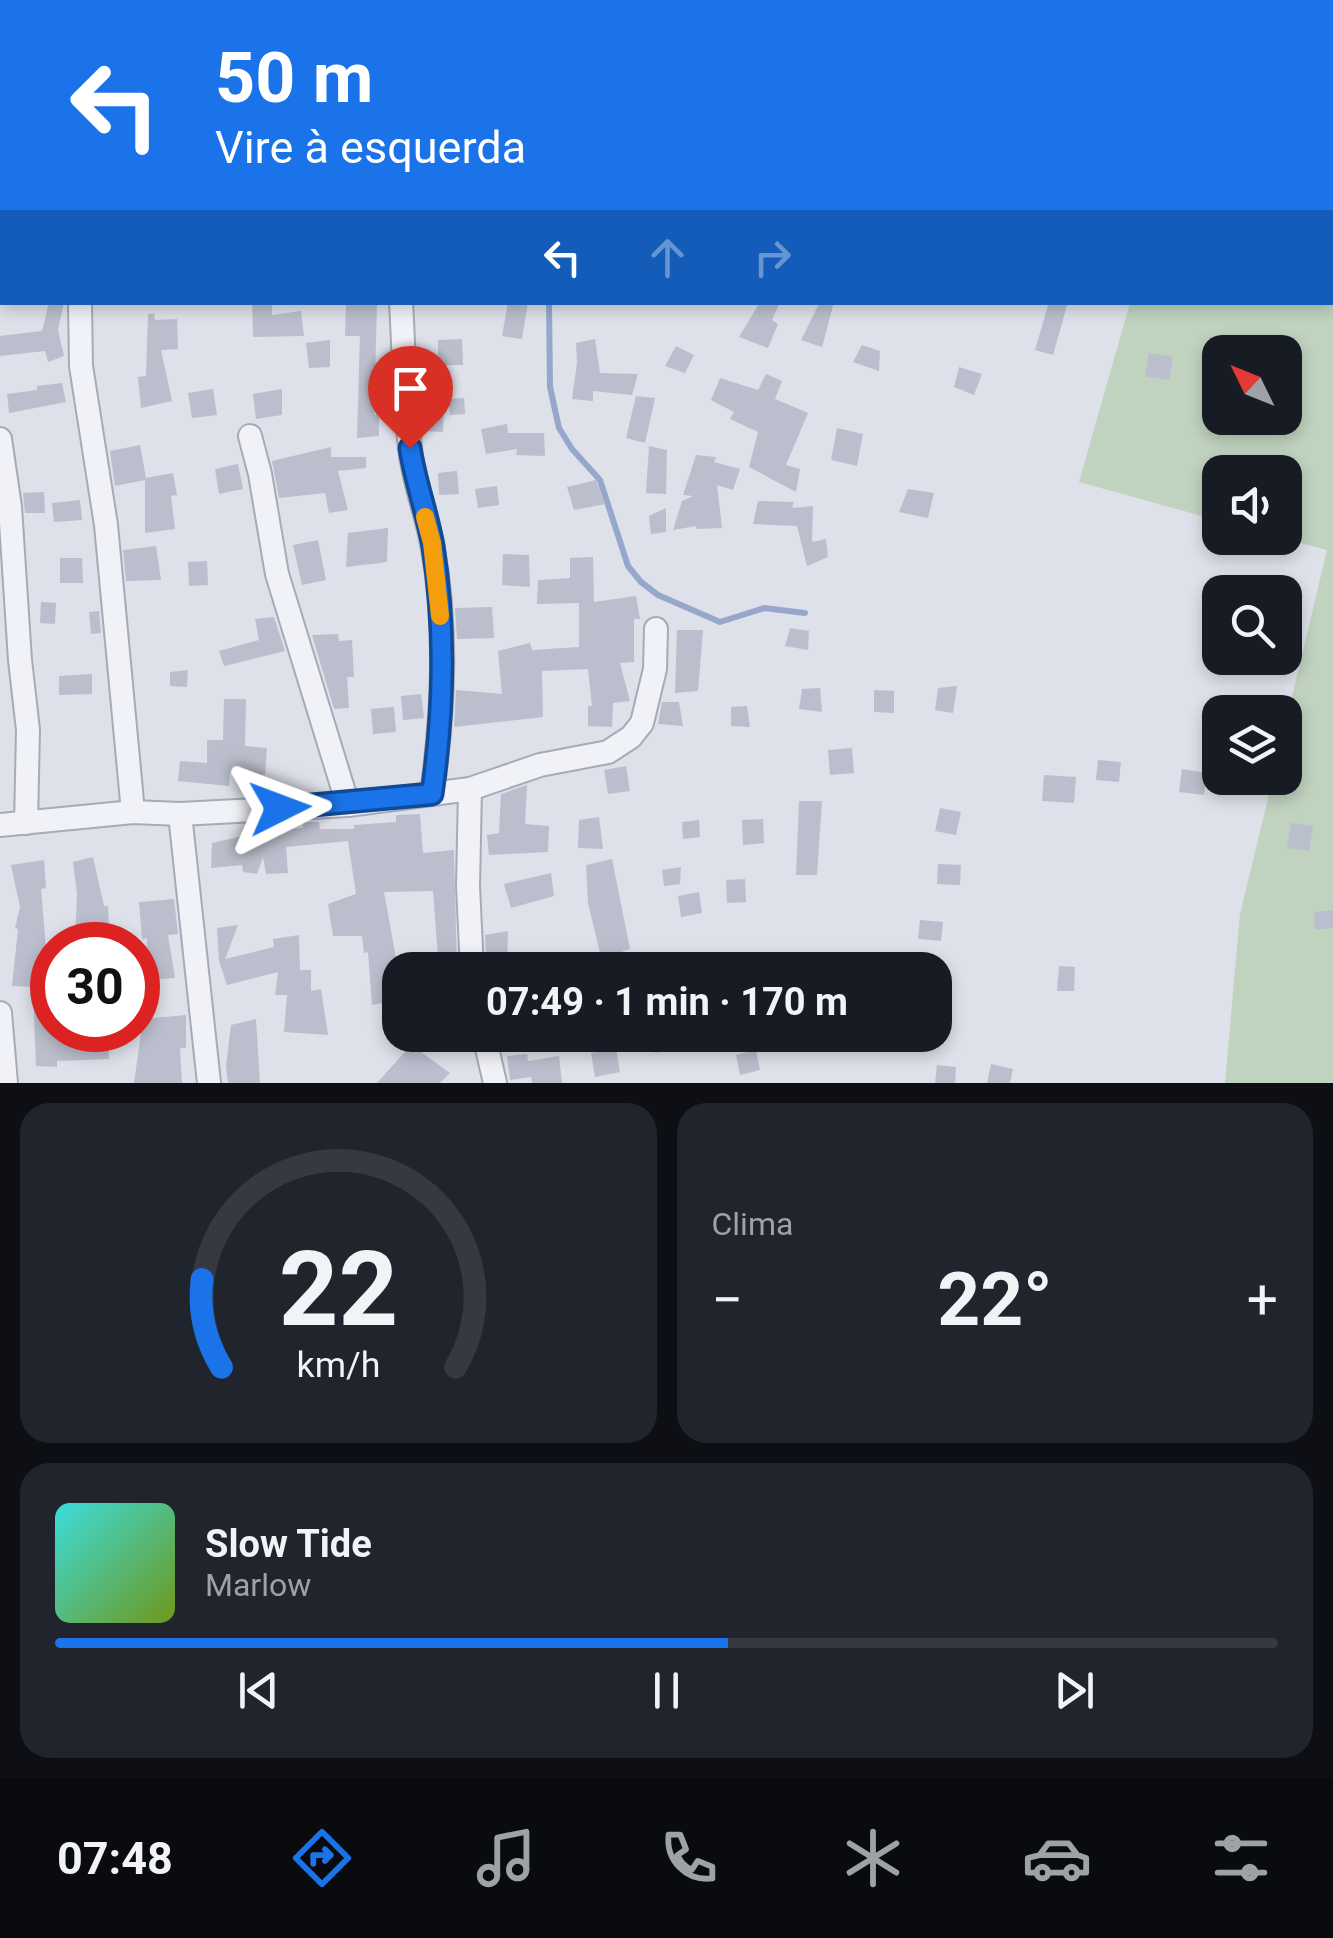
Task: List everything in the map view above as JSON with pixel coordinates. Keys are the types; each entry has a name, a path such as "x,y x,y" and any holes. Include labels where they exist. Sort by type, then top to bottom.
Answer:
{"street":[{"path":"80,305 80,366 106,525 133,812"},
{"path":"401,305 410,448 432,543 443,640 443,712 432,794"},
{"path":"250,436 277,574 348,804"},
{"path":"0,439 10,506 28,730 26,822"},
{"path":"0,824 133,812 180,814 348,804 470,788 540,765 608,752 631,737 642,723 654,669 656,629"},
{"path":"470,788 471,952"},
{"path":"180,814 210,1083"},
{"path":"0,1013 6,1083"},
{"path":"488,1052 495,1083"}],"green space":[{"path":"1129,305 1333,305 1333,1083 1225,1083 1240,914 1269,795 1302,795 1302,695 1292,695 1297,675 1302,675 1302,655 1327,550 1302,543 1302,455 1202,455 1202,516 1079,482"}],"building":[{"path":"48,305 63,305 58,330 64,356 48,362 45,351 0,356 0,336 42,331"},
{"path":"252,305 272,305 272,315 301,311 304,336 253,337"},
{"path":"346,305 377,305 374,415 379,414 379,436 357,438 360,336 345,336"},
{"path":"507,305 528,305 522,339 502,336"},
{"path":"758,305 779,305 772,320 778,324 768,348 739,337"},
{"path":"818,305 833,305 822,347 801,340"},
{"path":"1048,305 1067,305 1053,355 1035,350"},
{"path":"154,313 155,320 177,319 178,349 161,350 172,401 141,408 138,377 146,376 148,314"},
{"path":"462,339 463,365 438,365 438,340"},
{"path":"595,339 600,373 638,374 632,395 593,391 593,401 572,399 576,343"},
{"path":"330,340 330,367 309,368 306,343"},
{"path":"862,345 880,351 879,371 853,362"},
{"path":"676,346 694,355 685,373 665,366"},
{"path":"1149,353 1173,357 1169,380 1145,376"},
{"path":"959,367 982,374 974,395 954,387"},
{"path":"766,374 782,381 775,399 808,413 786,465 800,469 796,492 749,467 758,432 730,419 734,412 711,400 720,378 758,390"},
{"path":"62,383 66,402 9,413 7,394"},
{"path":"213,389 217,415 192,418 188,393"},
{"path":"282,389 282,415 256,419 253,394"},
{"path":"636,396 655,398 645,443 626,438"},
{"path":"464,398 465,414 450,415 449,399"},
{"path":"425,407 444,407 443,432 424,431"},
{"path":"507,424 508,433 544,433 545,456 516,455 517,449 486,454 481,429"},
{"path":"837,428 863,434 857,466 831,460"},
{"path":"140,445 146,478 173,473 177,495 171,496 175,529 145,533 145,480 115,486 110,451"},
{"path":"649,446 667,450 666,494 646,493"},
{"path":"331,447 331,457 366,457 366,468 338,471 348,510 329,513 325,493 279,498 272,461"},
{"path":"696,455 716,457 714,462 740,469 733,490 717,485 722,528 696,526 673,530 682,501 693,496 683,495"},
{"path":"238,464 243,489 219,494 215,469"},
{"path":"457,471 459,494 439,495 438,473"},
{"path":"596,480 605,504 574,510 567,487"},
{"path":"497,486 499,505 478,508 475,489"},
{"path":"908,489 934,493 928,518 899,512"},
{"path":"44,492 45,513 25,513 23,493"},
{"path":"80,500 82,520 54,522 52,503"},
{"path":"758,501 794,502 792,508 813,506 812,542 826,539 828,557 807,566 797,526 753,524"},
{"path":"666,508 666,532 651,534 649,516"},
{"path":"388,528 387,562 346,567 348,533"},
{"path":"318,540 326,580 302,585 293,545"},
{"path":"156,546 161,580 126,581 123,550"},
{"path":"503,554 529,555 530,587 502,585"},
{"path":"593,557 594,602 636,596 640,619 634,619 634,662 620,663 630,701 613,703 612,727 588,726 588,706 592,706 588,669 542,671 543,717 454,727 456,690 502,694 498,651 530,643 532,650 579,647 579,603 537,604 538,580 570,578 570,558"},
{"path":"60,558 82,558 83,583 60,583"},
{"path":"207,561 208,585 189,586 188,562"},
{"path":"41,602 56,603 55,624 40,623"},
{"path":"492,607 494,638 457,639 455,608"},
{"path":"99,611 101,633 91,634 89,612"},
{"path":"274,617 285,651 224,666 219,651 259,640 255,619"},
{"path":"790,628 809,631 808,650 785,646"},
{"path":"677,630 703,630 698,691 675,693"},
{"path":"338,634 339,641 352,640 354,677 347,677 349,708 334,709 312,635"},
{"path":"188,670 187,687 170,686 170,672"},
{"path":"92,674 92,694 59,695 59,676"},
{"path":"957,686 953,713 935,710 938,688"},
{"path":"820,688 822,712 799,709 802,689"},
{"path":"874,690 894,691 894,713 874,712"},
{"path":"421,694 424,718 403,720 401,696"},
{"path":"224,699 246,699 245,746 267,748 265,775 230,772 229,786 178,781 180,761 207,763 207,740 223,740"},
{"path":"662,702 679,702 683,726 658,724"},
{"path":"747,706 750,727 731,726 731,707"},
{"path":"394,707 396,732 373,734 371,709"},
{"path":"852,748 854,773 830,775 828,750"},
{"path":"1098,760 1121,762 1119,782 1096,780"},
{"path":"626,766 630,791 608,794 604,770"},
{"path":"1182,769 1202,772 1202,795 1179,792"},
{"path":"1044,775 1076,777 1074,803 1042,801"},
{"path":"527,785 525,824 549,826 548,852 489,855 487,835 499,833 501,794"},
{"path":"799,801 822,801 817,875 796,875"},
{"path":"940,808 961,812 956,835 935,831"},
{"path":"420,814 423,853 454,850 457,952 438,952 433,891 384,892 395,952 382,952 382,1003 372,1005 368,952 364,953 362,936 333,936 328,904 356,894 348,841 286,847 288,873 266,874 263,857 257,874 243,872 242,865 211,868 212,843 260,832 303,828 303,822 319,822 320,829 354,829 354,825 396,822 396,815"},
{"path":"599,817 603,849 578,848 579,820"},
{"path":"763,819 764,843 743,845 742,820"},
{"path":"699,820 700,837 683,839 682,822"},
{"path":"1291,823 1313,826 1309,851 1287,848"},
{"path":"93,857 109,922 76,922 73,862"},
{"path":"612,859 630,949 600,952 588,903 586,865"},
{"path":"44,860 44,922 30,922 30,987 12,986 20,907 11,865"},
{"path":"938,864 961,865 960,885 937,884"},
{"path":"681,867 680,884 664,886 662,870"},
{"path":"551,873 554,896 511,908 504,884"},
{"path":"745,879 746,902 727,903 726,880"},
{"path":"699,892 702,913 681,917 678,896"},
{"path":"174,899 178,934 168,935 175,978 160,979 160,922 141,922 139,902"},
{"path":"1333,910 1333,928 1315,930 1314,912"},
{"path":"920,920 943,922 941,941 918,939"},
{"path":"238,925 225,959 274,947 273,939 299,935 300,970 311,970 311,991 321,989 328,1035 284,1032 287,995 275,995 278,972 227,985 219,961 217,928"},
{"path":"508,931 507,952 486,952 485,935"},
{"path":"1059,966 1075,967 1074,991 1057,991"},
{"path":"186,1015 186,1048 180,1048 182,1083 134,1083 138,1052 160,1052 160,1017"},
{"path":"256,1019 260,1083 228,1083 231,1025"},
{"path":"35,1052 109,1052 109,1059 36,1066"},
{"path":"405,1052 421,1052 450,1073 440,1083 377,1083"},
{"path":"617,1052 620,1072 595,1077 591,1053"},
{"path":"756,1052 760,1070 740,1075 736,1055"},
{"path":"527,1054 528,1061 559,1056 562,1083 532,1083 531,1077 510,1080 507,1056"},
{"path":"991,1064 1013,1069 1010,1083 987,1083"},
{"path":"937,1065 956,1067 955,1083 935,1083"}],"waterway":[{"path":"549,305 550,387 559,428 600,480 628,566 641,582 658,595 720,622 764,608 805,613"}],"slow traffic":[{"path":"425,517 432,543 440,616"}],"route":[{"path":"280,808 432,794 443,712 443,640 432,543 410,448"}]}
